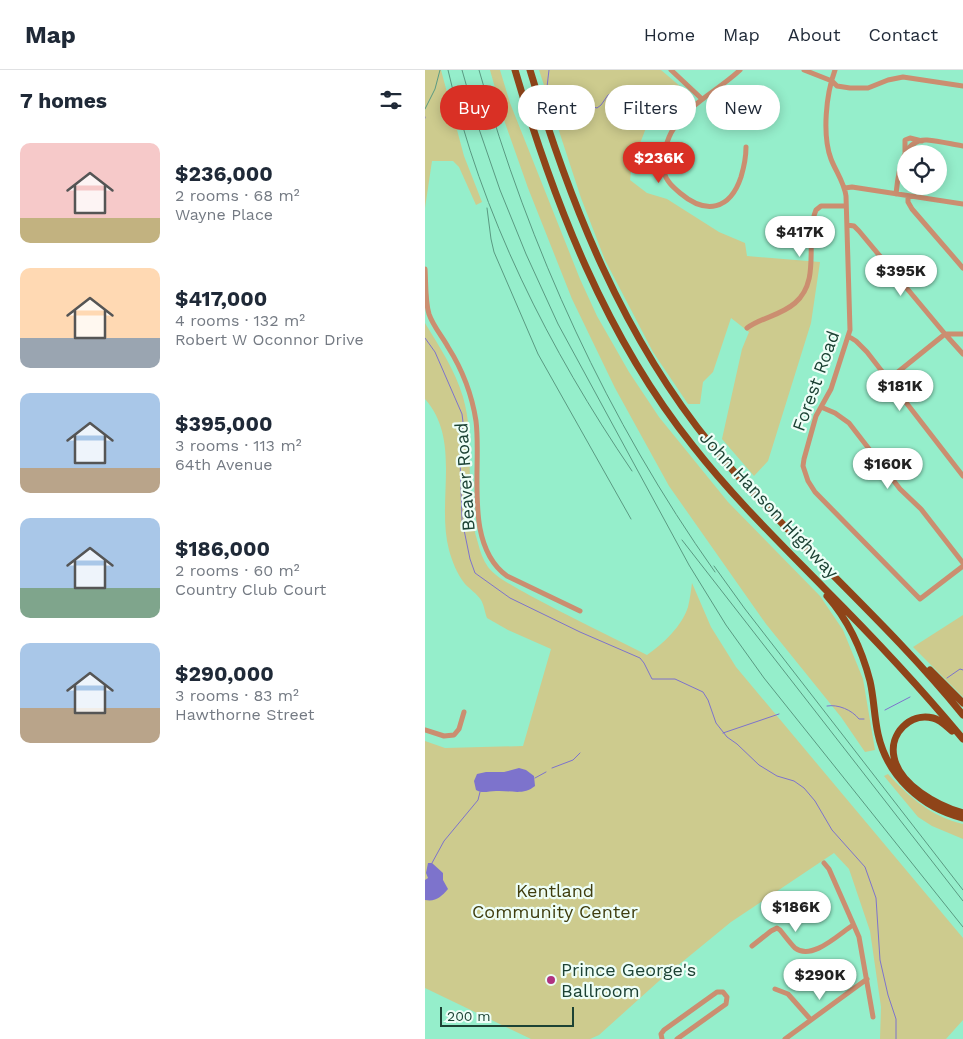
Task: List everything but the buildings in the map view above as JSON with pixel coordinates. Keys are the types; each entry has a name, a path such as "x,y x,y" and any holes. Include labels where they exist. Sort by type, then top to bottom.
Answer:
{"highway":[{"name":"John Hanson Highway","path":"515,70 535,134 568,224 597,290 631,355 665,409 735,496 927,695 963,740"},
{"name":"John Hanson Highway","path":"530,70 562,167 597,255 624,312 664,380 692,420 732,469 897,641 963,715"},
{"path":"800,563 839,611 857,643 872,689 879,739 892,768 907,787 921,799 942,811 963,818"},
{"path":"897,641 915,654 963,704"},
{"path":"963,740 941,722 934,718 924,717 911,720 904,725 897,735 893,749 894,759 898,767 918,790 938,804 963,813"}],"street":[{"path":"671,70 702,99"},
{"path":"740,70 702,99 683,117 672,132 663,164 664,171 669,181 682,195 697,205 709,207 721,204 728,200 737,189 745,162 746,147"},
{"path":"804,70 832,80 837,86 861,90 898,78 911,78 963,86"},
{"name":"Forest Road","path":"835,70 826,123 826,140 831,160 845,188 850,323 848,336 843,346 831,389 813,424 803,459 803,466 808,481 815,492 920,599 963,564"},
{"path":"904,145 907,138 963,146"},
{"path":"916,145 922,141"},
{"path":"845,188 852,187 963,204"},
{"path":"896,194 897,188"},
{"path":"908,196 908,202 912,209 963,268"},
{"path":"747,328 757,321 785,311 802,296 810,275 815,210 821,206 846,206"},
{"path":"847,225 853,226 859,231 963,354"},
{"name":"Beaver Road","path":"425,269 428,312 462,373 475,419 478,444 478,509 480,527 487,552 500,570 507,576 580,611"},
{"path":"888,380 945,334 963,334"},
{"path":"848,336 862,347 963,476"},
{"path":"821,407 835,412 849,423 905,495 921,509 963,564"},
{"path":"425,730 444,736 454,735 459,729 464,712"},
{"path":"824,863 847,908 859,937 873,1017"},
{"path":"752,946 777,928 800,951 813,951 853,925"},
{"path":"785,1039 867,979"},
{"path":"775,988 788,994 811,1020"},
{"path":"662,1039 661,1034 664,1030 717,992 723,992 727,997 726,1004 677,1039"}],"green space":[{"path":"425,70 441,70 445,85 440,85 440,130 457,130 464,156 482,202 476,205 459,167 453,161 432,161 425,208"},
{"path":"490,70 500,70 505,85 494,85"},
{"path":"539,70 661,70 679,85 605,85 605,130 645,130 632,164 630,180 647,193 667,199 719,232 745,243 747,256 820,262 811,323 768,461 754,476 722,439 742,349 749,332 731,318 713,372 703,382 700,404 688,404 653,352 605,260 581,198 559,130 595,130 595,85 544,85"},
{"path":"508,96 518,123 518,130 521,130 580,279 597,316 629,372 659,417 728,502 820,596 843,630 863,679 875,750 865,752 841,717 766,624 669,486 615,388 572,299 528,188 508,130"},
{"name":"Kentland Community Center","path":"425,323 451,368 463,397 469,433 473,525 481,552 488,567 501,579 529,595 647,655 677,628 688,607 692,583 711,627 736,667 963,938 963,1020 946,1039 880,1039 881,1007 870,931 849,869 834,853 731,922 659,981 599,1035 590,1039 531,1039 425,988 425,741 445,748 523,746 551,649 508,630 487,618 481,600 465,584 453,563 446,531 446,472 443,433 436,415 425,399"},
{"path":"963,615 963,697 913,647"},
{"path":"888,774 904,791 931,811 963,824 963,839 932,826 918,817 884,776"}],"shaded area":[{"path":"519,768 526,770 534,776 535,786 521,792 483,792 476,790 474,781 477,774 504,772"},
{"path":"428,863 432,863 443,873 443,880 448,889 441,897 435,900 425,900 425,880 428,878 426,873"}],"waterway":[{"path":"549,70 547,87 554,92 578,91 587,105 597,108 605,99"},
{"path":"425,338 435,352 462,414 460,458 462,520 470,559 475,573 510,598 580,632 640,658 652,679 675,679 703,692 708,700 716,723 727,737 759,765 777,776 794,781 804,788 815,801 832,830 865,867 876,898 880,960 896,1019 896,1039"},
{"path":"947,678 960,669 963,670"},
{"path":"885,710 910,697"},
{"path":"827,706 845,708 859,719 864,719"},
{"path":"723,733 779,714"},
{"path":"552,768 573,760 580,753"},
{"path":"535,778 546,772"},
{"path":"432,863 444,841 478,800 480,792"}],"railway":[{"path":"425,109 435,89 440,70"},
{"path":"448,70 462,124 479,177 521,279 573,377 632,471"},
{"path":"462,70 478,126 500,190 526,254 558,324 689,565 726,625 764,678 963,927"},
{"path":"479,70 522,202 547,267 576,331 606,394 640,455 676,514 715,572"},
{"path":"487,208 494,252 538,354 631,519"},
{"path":"682,540 963,901"},
{"path":"714,566 745,609 963,890"}],"place":[{"name":"Prince George's Ballroom","path":"551,980"}]}
